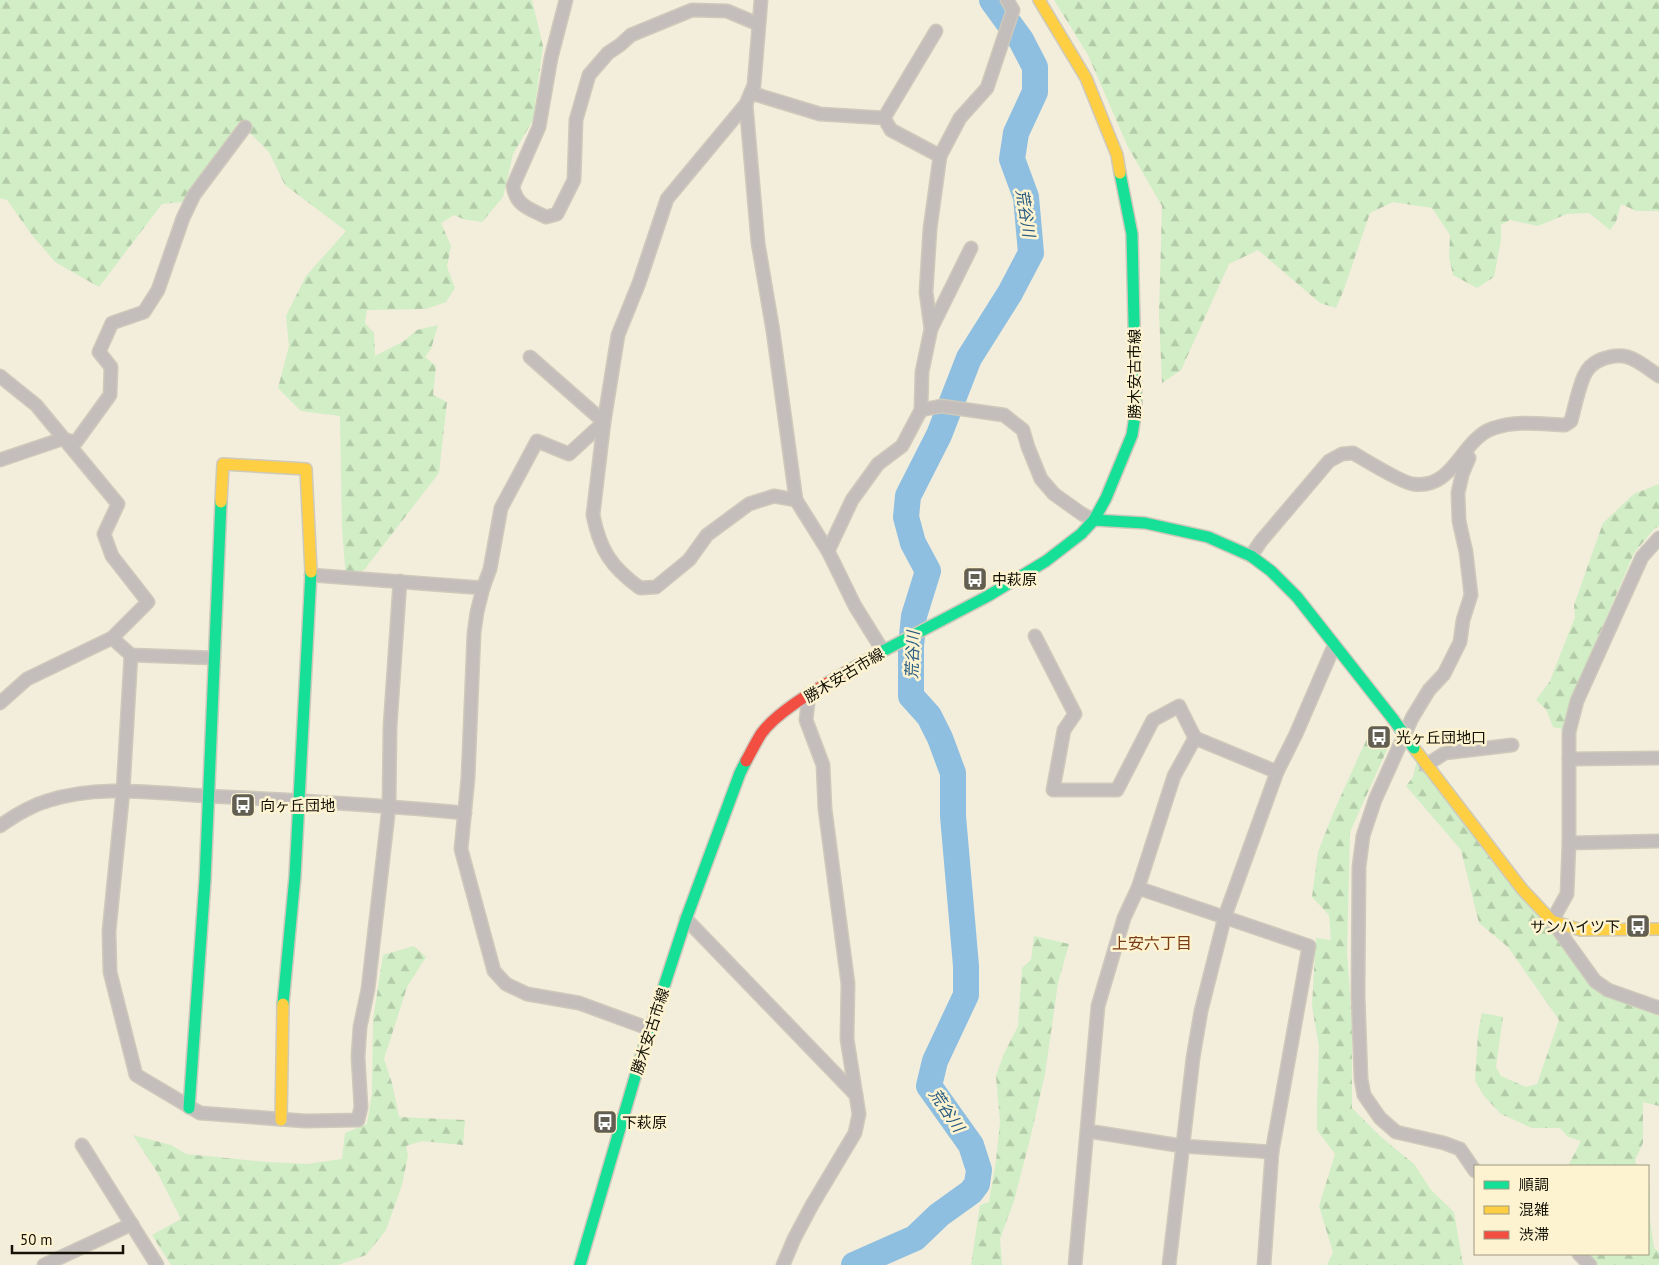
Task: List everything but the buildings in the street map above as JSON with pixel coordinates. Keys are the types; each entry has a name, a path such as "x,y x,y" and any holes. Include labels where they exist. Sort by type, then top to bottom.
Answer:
{"street":[{"path":"566,0 551,58 539,127 513,186 514,197 524,206 546,217 557,214 574,180 576,120 589,75 608,53 620,46 631,35 692,10 727,11 758,24"},
{"path":"761,0 754,85 749,98 667,199 639,282 618,335 604,422 593,515 596,528 611,564 640,588 656,587 688,560 707,535 749,504 774,496 796,500"},
{"path":"931,329 926,292 930,229 940,156 960,118 987,88 1013,10 1007,0"},
{"name":"勝木安古市線","path":"580,1265 650,1029 686,919 733,790 762,733 809,694 888,648 988,596 1046,560 1081,534 1094,520 1124,460 1132,435 1136,409 1132,234 1117,155 1086,78 1039,0"},
{"path":"884,118 936,31"},
{"path":"749,98 820,114 884,118"},
{"path":"749,98 758,243 773,331 796,500 828,551 855,606 888,648"},
{"path":"884,118 891,130 940,156"},
{"path":"0,460 62,438 76,442 110,395 111,367 99,352 112,324 144,312 158,290 183,218 194,195 245,126"},
{"path":"828,551 852,500 878,464 902,446 921,410 922,372 931,329 971,248"},
{"path":"1251,556 1261,541 1329,461 1342,454 1352,453 1412,484 1429,485 1442,478 1481,435 1493,428 1524,422 1566,426 1571,421 1584,374 1595,362 1612,356 1623,355 1638,361 1659,376"},
{"path":"530,357 604,422"},
{"path":"0,376 36,405 118,504 104,534 112,556 148,602 112,638 27,679 0,703"},
{"path":"921,410 941,406 1004,415 1024,430 1028,447 1041,479 1054,494 1082,514 1094,520 1145,523 1208,537 1251,556 1271,571 1297,597 1522,889 1552,921 1595,980 1608,990 1659,1008"},
{"path":"604,422 569,454 537,441 501,508 490,569 483,588 474,633 468,778 461,849 494,970 506,984 527,994 579,1003 650,1029"},
{"path":"1466,452 1469,458 1462,474 1458,493 1459,521 1466,552 1471,595 1463,620 1460,642 1444,674 1429,690 1412,718 1375,800 1363,836 1359,867 1358,995 1361,1080 1364,1095 1380,1118 1396,1132 1444,1142 1460,1149 1474,1170"},
{"path":"190,1108 192,1050 205,880 222,464 306,469 311,575 294,876 282,1012 281,1120"},
{"path":"1552,921 1567,894 1569,732 1577,701 1642,557 1659,538"},
{"path":"311,575 483,588"},
{"path":"131,655 123,791 108,932 110,972 136,1075 200,1113 305,1122 358,1120 361,1107 358,1057 360,1027 368,989 389,806 390,727 400,581"},
{"path":"1034,636 1075,714 1064,730 1053,790 1117,790 1153,720 1179,706 1195,738 1277,772"},
{"path":"112,638 131,655 214,658"},
{"path":"1168,1265 1193,1058 1201,1011 1225,916 1277,772 1296,734 1334,646"},
{"path":"783,1265 794,1239 855,1133 859,1114 847,1039 848,984 825,809 823,765 806,720 809,694"},
{"path":"1075,1265 1098,1006 1124,918 1138,888 1174,776 1195,738"},
{"path":"1426,765 1445,753 1512,745"},
{"path":"1568,759 1659,758"},
{"path":"0,826 12,817 46,801 86,793 123,791 297,800 465,813"},
{"path":"1569,843 1659,842"},
{"path":"1138,888 1309,946 1272,1152 1264,1265"},
{"path":"686,919 857,1096"},
{"path":"1552,921 1581,930 1659,929"},
{"path":"1088,1131 1182,1146 1272,1152"},
{"path":"82,1145 157,1265"},
{"path":"44,1265 132,1224"},
{"path":"1579,1255 1590,1265"}],"green space":[{"path":"0,0 532,0 543,46 533,120 513,154 503,197 482,222 463,219 454,215 441,223 451,246 447,267 455,288 446,302 426,309 367,310 365,323 374,333 375,356 404,341 417,330 438,325 431,349 425,357 436,366 433,395 447,402 439,473 364,570 346,577 342,529 340,416 301,411 278,388 289,346 286,316 306,276 346,231 285,185 269,152 239,122 182,202 162,204 99,287 55,262 32,235 7,200 0,198"},
{"path":"1054,0 1659,0 1659,211 1636,211 1621,204 1616,222 1610,230 1589,213 1567,214 1538,226 1510,220 1501,225 1501,240 1494,277 1477,288 1453,275 1449,257 1450,235 1432,208 1393,202 1370,213 1336,308 1320,303 1258,250 1229,264 1181,370 1162,383 1159,314 1162,206 1128,147 1088,55"},
{"path":"1659,484 1659,526 1654,529 1634,553 1571,700 1562,729 1553,727 1546,709 1536,700 1550,681 1575,617 1574,605 1603,523 1634,494"},
{"path":"1373,725 1389,745 1350,832 1347,952 1352,1028 1352,1108 1381,1137 1414,1164 1431,1190 1454,1212 1463,1265 1327,1265 1333,1252 1319,1206 1335,1154 1317,1130 1319,1047 1312,1006 1316,938 1331,940 1329,915 1312,897 1318,852 1334,811"},
{"path":"1418,756 1562,941 1591,986 1629,1005 1659,1016 1659,1106 1643,1102 1643,1143 1635,1160 1637,1165 1569,1165 1581,1141 1568,1137 1560,1128 1532,1128 1501,1114 1484,1096 1475,1081 1478,1033 1482,1013 1503,1017 1496,1067 1501,1076 1526,1087 1537,1084 1559,1020 1508,947 1479,923 1461,850 1406,786 1413,777"},
{"path":"1034,936 1069,944 1058,983 1045,1074 1014,1201 1000,1239 1002,1265 971,1265 980,1205 989,1202 996,1161 1000,1122 996,1076 1003,1056 1018,1026 1022,968 1031,960"},
{"path":"414,946 426,957 407,987 384,1059 392,1083 399,1117 465,1120 463,1145 422,1141 406,1146 408,1155 402,1185 386,1230 366,1255 338,1265 171,1265 152,1235 181,1219 157,1172 133,1135 171,1145 186,1154 307,1164 342,1159 345,1133 367,1124 372,1094 373,1020 383,955"},
{"path":"1649,1184 1650,1219 1654,1248 1659,1252 1659,1265 1596,1265 1590,1255 1649,1255"}],"waterway":[{"name":"荒谷川","path":"854,1265 915,1238 939,1215 971,1192 977,1184 979,1170 971,1145 929,1086 935,1061 966,995 966,966 953,816 953,773 940,738 929,716 911,696 911,646 914,616 928,571 913,543 906,517 908,496 939,435 969,358 1010,293 1031,253 1026,197 1012,159 1016,133 1035,92 1035,67 1021,40 992,0"}],"traffic: fast":[{"path":"846,672 988,596 1046,561 1081,534 1094,520 1106,498 1132,435 1136,409 1132,234 1120,173"},
{"path":"189,1108 205,880 221,502"},
{"path":"1094,520 1145,523 1208,537 1251,556 1271,571 1297,597 1393,719"},
{"path":"283,1004 295,876 311,572"},
{"path":"1393,719 1414,748"},
{"path":"580,1265 640,1060 686,919 746,761"}],"traffic: slow":[{"path":"1039,0 1086,78 1117,155 1120,173"},
{"path":"221,502 223,464 306,469 311,572"},
{"path":"1414,748 1522,889 1552,921 1581,930 1659,929"},
{"path":"281,1120 283,1004"}],"traffic: jam":[{"path":"746,761 761,734 778,716 846,672"}],"place":[{"name":"中萩原","path":"975,579"},
{"name":"光ヶ丘団地口","path":"1379,737"},
{"name":"向ヶ丘団地","path":"243,805"},
{"name":"サンハイツ下","path":"1638,926"},
{"name":"下萩原","path":"605,1122"}],"district":[{"name":"上安六丁目","path":"1152,943"}]}
